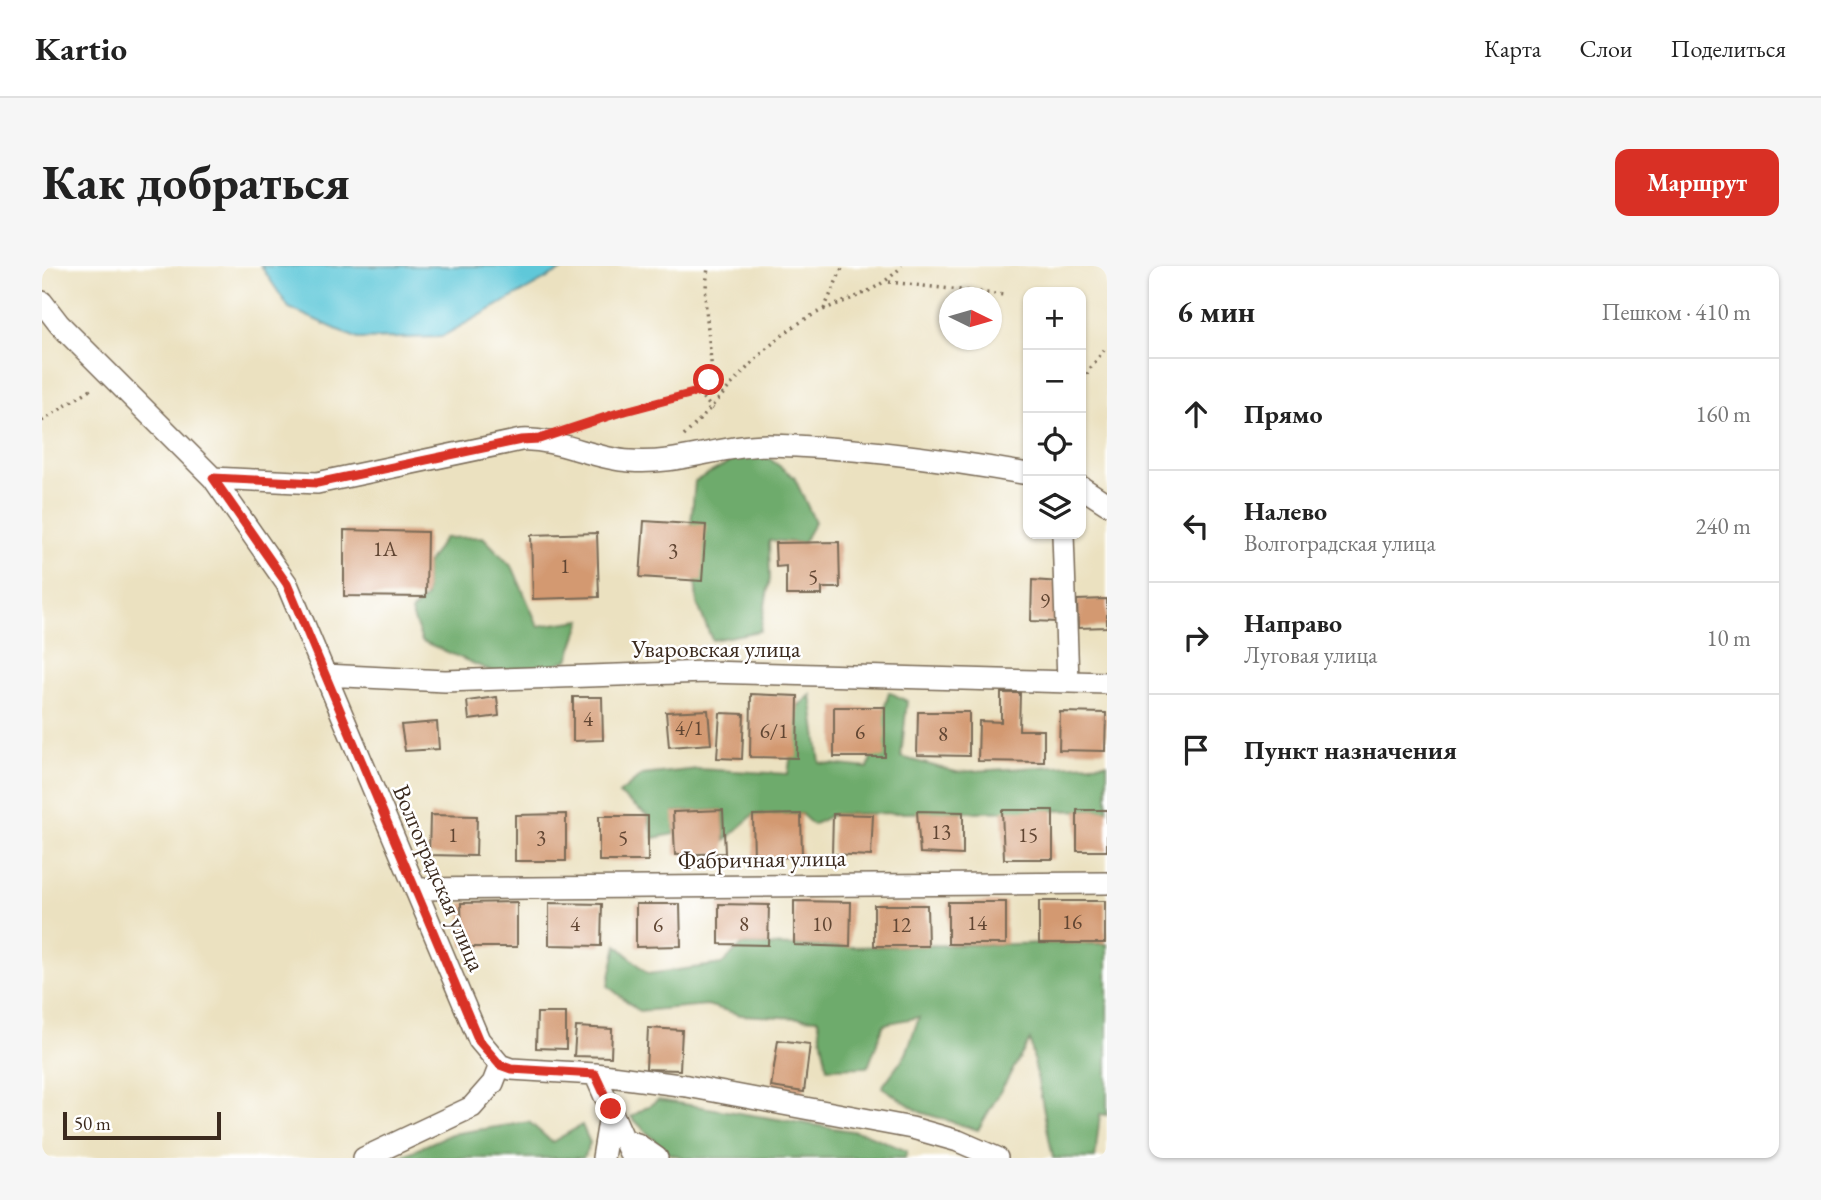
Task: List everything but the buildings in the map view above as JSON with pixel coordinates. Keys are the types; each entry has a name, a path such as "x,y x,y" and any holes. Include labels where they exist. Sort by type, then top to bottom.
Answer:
{"street":[{"name":"Волгоградская улица","path":"42,302 59,324 213,478 287,584 479,1041 500,1065"},
{"path":"213,478 317,483 539,439 575,451 630,461 676,459 768,445 960,462 1023,473"},
{"path":"1086,490 1107,504"},
{"path":"1063,539 1068,682"},
{"name":"Уваровская улица","path":"325,675 445,681 706,672 1107,683"},
{"name":"Фабричная улица","path":"417,889 1107,883"},
{"path":"365,1158 472,1107 493,1083 500,1065 527,1072 595,1074 687,1086 912,1128 958,1141 997,1158"},
{"path":"595,1074 628,1149 636,1144 657,1158"},
{"path":"603,1158 611,1109"}],"path":[{"path":"573,428 697,392 706,386 712,372 705,298 708,266"},
{"path":"824,309 843,266"},
{"path":"697,392 713,408 769,345 797,324 824,309 860,298 887,282 902,266"},
{"path":"887,282 899,281 1004,295"},
{"path":"1086,375 1107,346"},
{"path":"42,421 110,375"}],"green space":[{"path":"755,448 794,477 815,522 803,543 769,540 770,579 760,631 712,640 697,603 691,524 695,481"},
{"path":"483,537 513,568 538,626 582,620 568,660 509,679 422,641 411,612 426,597 426,566 444,538"},
{"path":"889,692 907,701 901,757 956,772 1107,763 1107,810 833,814 813,825 801,814 753,815 725,841 723,810 674,812 674,834 654,838 648,816 619,794 642,775 698,769 788,774 798,706 811,695 820,763 868,768"},
{"path":"1107,944 1107,1115 1100,1114 1095,1158 1053,1158 1030,1040 978,1130 920,1112 882,1087 906,1054 919,1017 884,1024 868,1067 827,1068 818,1019 741,1015 707,1005 639,1011 608,986 617,945 648,974 722,964 742,945 850,947"},
{"path":"658,1100 864,1133 907,1151 905,1158 686,1158 668,1153 631,1117"},
{"path":"529,1122 552,1142 582,1125 590,1143 583,1158 397,1158 451,1134"}],"water":[{"path":"261,266 569,266 441,337 358,339 289,308"}],"route":[{"path":"611,1109 595,1074 511,1069 500,1065 479,1041 287,584 213,478 255,478 302,485 317,483 521,440 539,439 618,413 697,392 706,386 709,380"}]}
